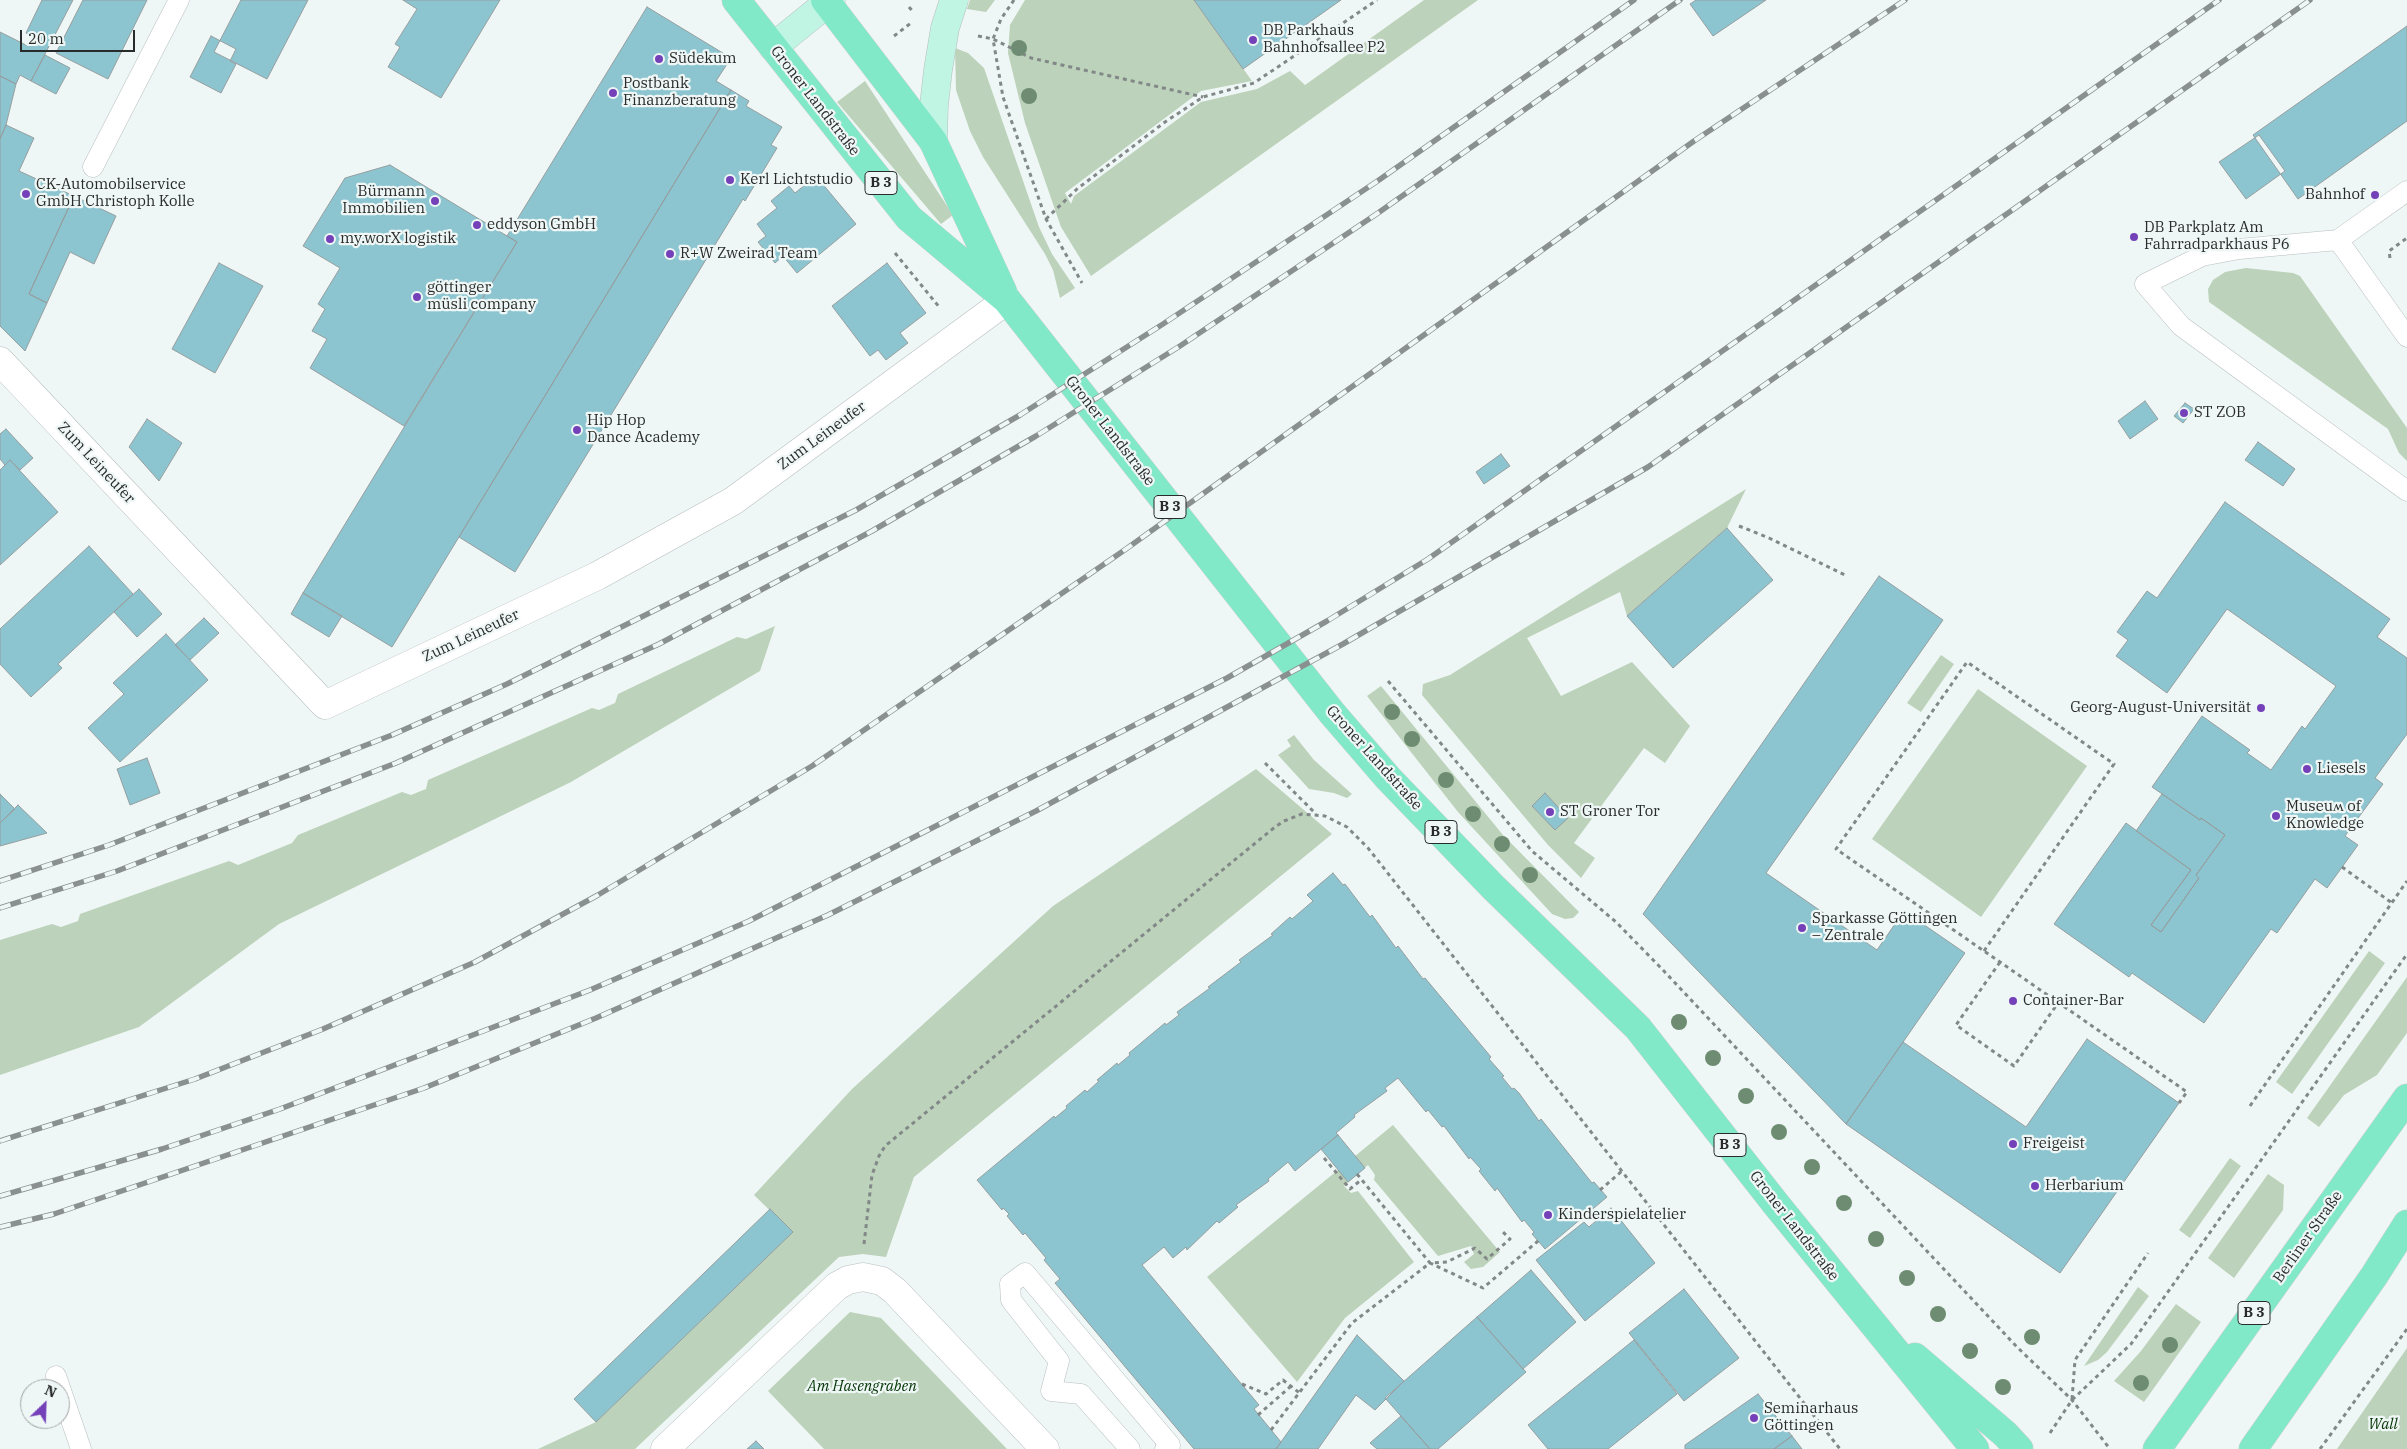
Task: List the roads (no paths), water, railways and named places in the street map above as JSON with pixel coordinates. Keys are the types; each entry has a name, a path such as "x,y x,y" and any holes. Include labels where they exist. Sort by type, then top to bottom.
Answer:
{"main road":[{"name":"Groner Landstraße","path":"736,0 909,218 1007,300 1332,713 1388,778 1493,887 1638,1028 1860,1310 1975,1449"},
{"path":"934,141 934,105 938,70 945,28 954,0"},
{"name":"Groner Landstraße","path":"832,1 934,141 1007,300"},
{"path":"773,47 832,1"},
{"name":"Berliner Straße","path":"2157,1449 2407,1098"},
{"path":"2253,1449 2374,1276 2407,1224"},
{"name":"Groner Landstraße","path":"1860,1310 2005,1434 2019,1449"}],"street":[{"name":"Zum Leineufer","path":"0,361 325,705 597,576 733,501 1007,300"},
{"path":"665,1449 837,1286 848,1280 863,1277 882,1281 895,1291 1045,1449"}],"lane":[{"path":"93,167 179,0"},
{"path":"2407,190 2338,240 2239,249 2202,256 2145,284 2181,326 2407,491"},
{"path":"2338,240 2407,337"},
{"path":"1130,1449 1081,1394 1052,1391 1059,1361 1011,1300 1010,1284 1025,1273 1167,1447"},
{"path":"56,1376 80,1449"}],"railway":[{"path":"0,881 109,845 392,735 507,684 856,510 1020,415 1163,324 1379,180 1634,0"},
{"path":"0,908 117,871 396,763 659,644 872,531 1036,436 1180,346 1378,213 1680,0"},
{"path":"0,1141 195,1079 323,1029 475,962 598,895 812,766 1126,549 1694,141 1905,0"},
{"path":"0,1196 162,1149 280,1109 590,990 749,921 1227,678 1327,621 1428,559 2219,0"},
{"path":"0,1227 54,1214 424,1088 596,1018 828,915 1036,811 1343,644 1648,467 2310,0"}],"place":[{"name":"DB Parkhaus Bahnhofsallee P2","path":"1253,40"},
{"name":"Südekum","path":"659,59"},
{"name":"Postbank Finanzberatung","path":"613,93"},
{"name":"Kerl Lichtstudio","path":"730,180"},
{"name":"CK-Automobilservice GmbH Christoph Kolle","path":"26,194"},
{"name":"Bahnhof","path":"2375,195"},
{"name":"Bürmann Immobilien","path":"435,201"},
{"name":"eddyson GmbH","path":"477,225"},
{"name":"DB Parkplatz Am Fahrradparkhaus P6","path":"2134,237"},
{"name":"my.worX logistik","path":"330,239"},
{"name":"R+W Zweirad Team","path":"670,254"},
{"name":"göttinger müsli company","path":"417,297"},
{"name":"ST ZOB","path":"2184,413"},
{"name":"Hip Hop Dance Academy","path":"577,430"},
{"name":"Georg-August-Universität","path":"2261,708"},
{"name":"Liesels","path":"2307,769"},
{"name":"ST Groner Tor","path":"1550,812"},
{"name":"Museuʍ of Knowledge","path":"2276,816"},
{"name":"Sparkasse Göttingen – Zentrale","path":"1802,928"},
{"name":"Container-Bar","path":"2013,1001"},
{"name":"Freigeist","path":"2013,1144"},
{"name":"Herbarium","path":"2035,1186"},
{"name":"Kinderspielatelier","path":"1548,1215"},
{"name":"Seminarhaus Göttingen","path":"1754,1418"}],"park label":[{"name":"Am Hasengraben","path":"862,1387"},
{"name":"Wall","path":"2383,1425"}]}
